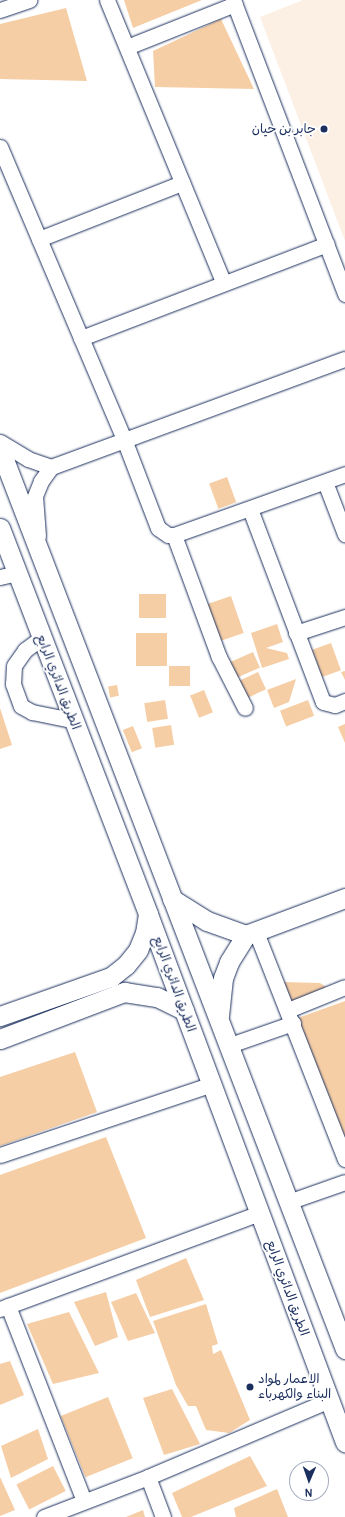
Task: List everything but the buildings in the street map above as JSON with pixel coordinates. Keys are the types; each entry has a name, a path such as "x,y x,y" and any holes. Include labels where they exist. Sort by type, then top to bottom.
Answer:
{"main road":[{"path":"0,449 219,1026 345,1349"},
{"name":"الطريق الدائري الرابع","path":"0,528 9,575 41,638 148,914 345,1442"},
{"path":"219,1026 218,1010 223,978 229,962 251,933 345,898"},
{"path":"172,899 207,921 251,933"},
{"path":"0,1016 112,977 126,965 138,950 145,933 148,914"},
{"path":"0,1039 124,992 157,997 184,1010"}],"street":[{"path":"0,10 29,0"},
{"path":"107,0 223,282"},
{"path":"127,47 234,2 345,294"},
{"path":"0,147 81,338 158,528 168,535 174,535 345,474"},
{"path":"39,239 182,184"},
{"path":"81,338 223,282 326,244"},
{"path":"40,555 35,496 40,481 52,467 124,442 345,359"},
{"path":"0,442 28,460 52,467"},
{"path":"325,482 345,534"},
{"path":"250,509 323,702 335,705 345,701"},
{"path":"174,535 219,657 245,708"},
{"path":"296,634 345,617"},
{"path":"41,638 25,650 14,666 13,684 18,698 25,709 72,720"},
{"path":"251,933 290,1017 345,1159"},
{"path":"227,1046 290,1017 345,987"},
{"path":"0,1155 212,1084"},
{"path":"288,1202 345,1182"},
{"path":"84,1501 4,1307 259,1213"},
{"path":"44,1517 148,1477 329,1400"},
{"path":"148,1477 163,1517"}],"shaded area":[{"name":"جابر بن حيان","path":"303,0 345,0 345,241 260,17"}],"place":[{"name":"جابر بن حيان","path":"324,129"},
{"name":"الاعمار لمواد البناء والكهرباء","path":"250,1387"}]}
